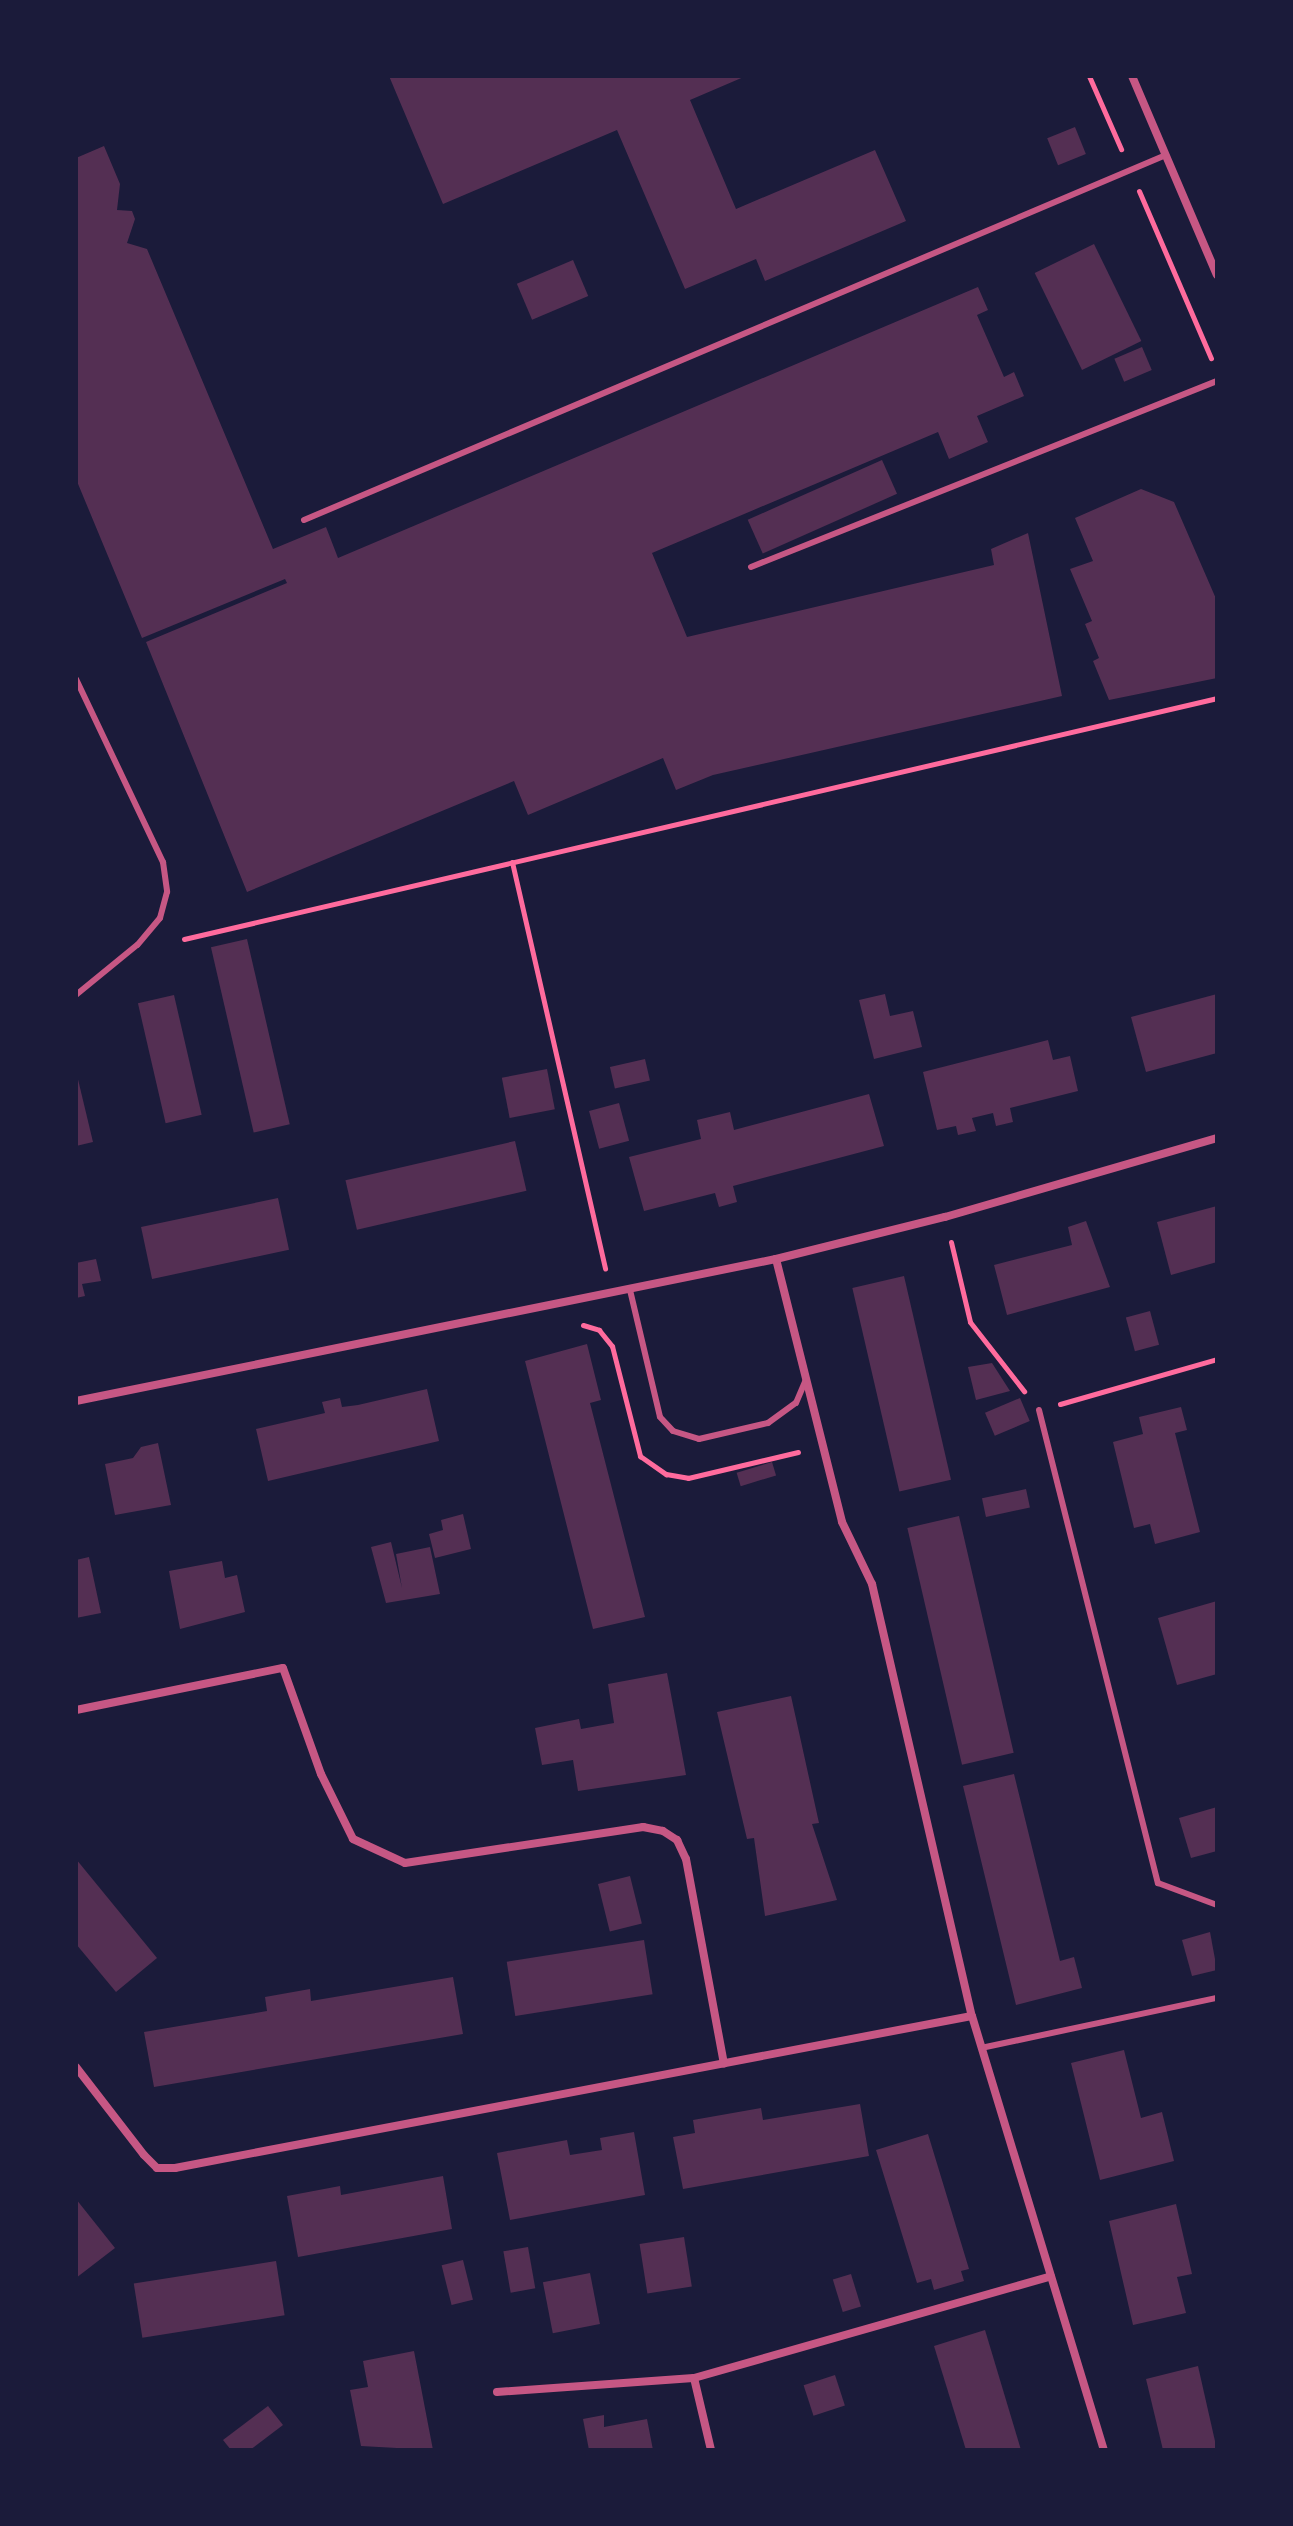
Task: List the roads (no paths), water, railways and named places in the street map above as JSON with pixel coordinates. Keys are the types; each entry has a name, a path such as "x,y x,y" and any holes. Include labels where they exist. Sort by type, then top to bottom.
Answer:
{"street":[{"path":"1132,76 1217,275"},
{"path":"76,1401 776,1259 945,1217 1217,1138"},
{"path":"776,1259 842,1522 872,1584 972,2016 1104,2450"},
{"path":"76,1710 283,1668 321,1774 353,1839 405,1863 643,1827 663,1831 677,1840 686,1859 724,2064"},
{"path":"76,2067 144,2155 157,2168 175,2168 972,2016"},
{"path":"497,2392 694,2378 1051,2276"},
{"path":"694,2378 711,2450"}],"lane":[{"path":"304,520 1166,155"},
{"path":"751,567 1217,381"},
{"path":"76,679 163,862 167,892 153,927 76,995"},
{"path":"630,1290 660,1417 673,1431 699,1439 768,1423 796,1403 806,1380"},
{"path":"1039,1410 1158,1883 1217,1905"},
{"path":"981,2048 1217,1998"}]}
